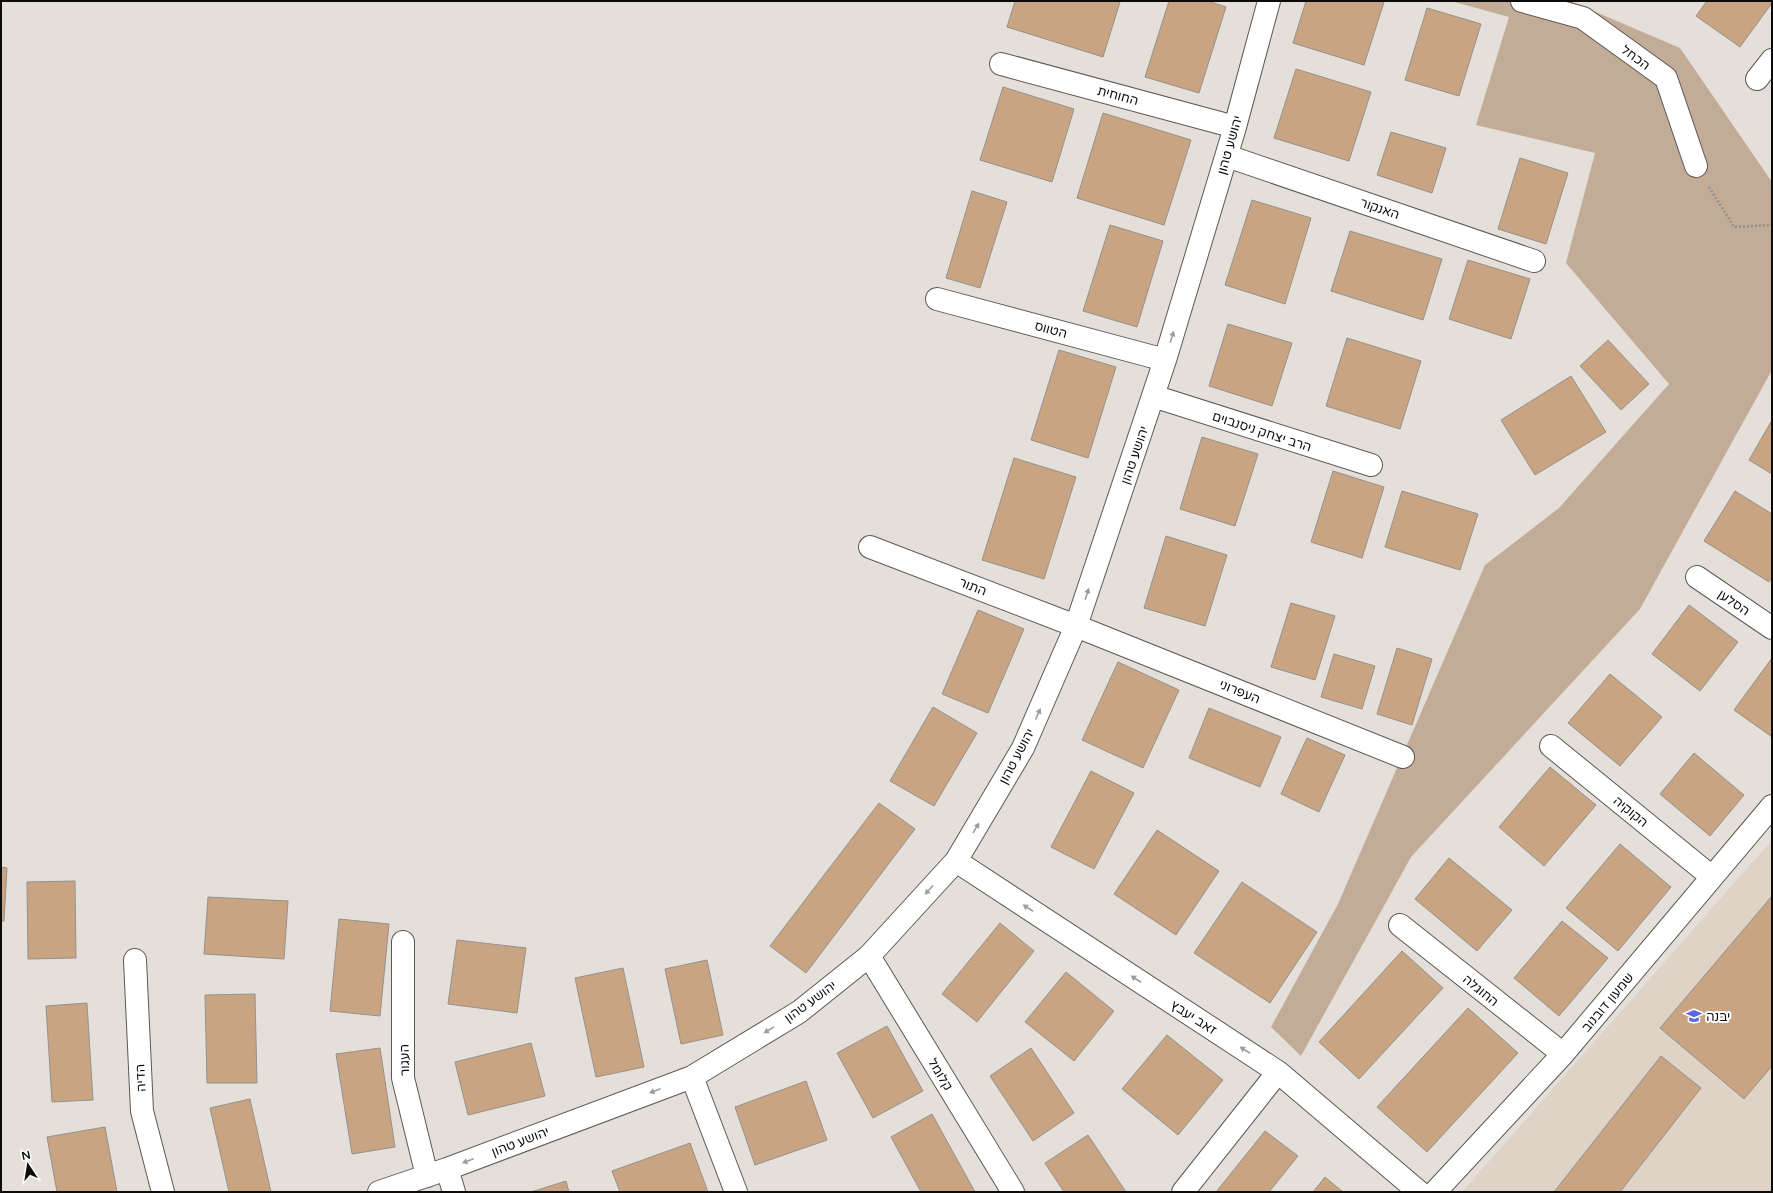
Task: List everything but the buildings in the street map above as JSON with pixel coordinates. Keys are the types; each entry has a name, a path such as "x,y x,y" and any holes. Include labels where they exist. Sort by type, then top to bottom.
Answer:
{"street":[{"name":"יהושע טהון","path":"380,1192 692,1077 799,1012 870,956 956,861 1023,748 1076,626 1154,396 1235,127 1269,1"},
{"name":"הכחל","path":"1522,1 1583,18 1666,78 1696,166"},
{"path":"1756,79 1772,60"},
{"name":"החוחית","path":"1001,64 1235,127"},
{"name":"האנקור","path":"1226,156 1534,260"},
{"name":"הטווס","path":"937,299 1165,360"},
{"name":"הרב יצחק ניסנבוים","path":"1154,396 1371,465"},
{"name":"התור","path":"870,546 1076,626"},
{"name":"הסלען","path":"1697,577 1772,628"},
{"name":"העפרוני","path":"1076,626 1403,756"},
{"name":"הקוקיה","path":"1551,746 1712,877"},
{"name":"שמעון דובנוב","path":"1435,1192 1562,1054 1772,806"},
{"name":"זאב יעבץ","path":"956,861 1278,1072 1419,1192"},
{"name":"החוגלה","path":"1400,925 1562,1054"},
{"name":"העגור","path":"403,942 403,1078 437,1172 454,1192"},
{"name":"קלומל","path":"870,956 1013,1192"},
{"name":"הדיה","path":"135,960 142,1111 163,1192"},
{"path":"1183,1192 1278,1072"},
{"path":"692,1077 736,1192"}],"path":[{"path":"1696,166 1734,227 1772,224"}],"shaded area":[{"path":"1451,1 1570,1 1680,48 1772,182 1772,370 1640,609 1411,857 1301,1056 1271,1027 1338,904 1485,565 1559,508 1669,384 1566,263 1595,153 1476,125 1509,17"},
{"name":"יבנה","path":"1772,840 1772,1192 1462,1192"}],"place":[{"name":"יבנה","path":"1694,1016"}]}
